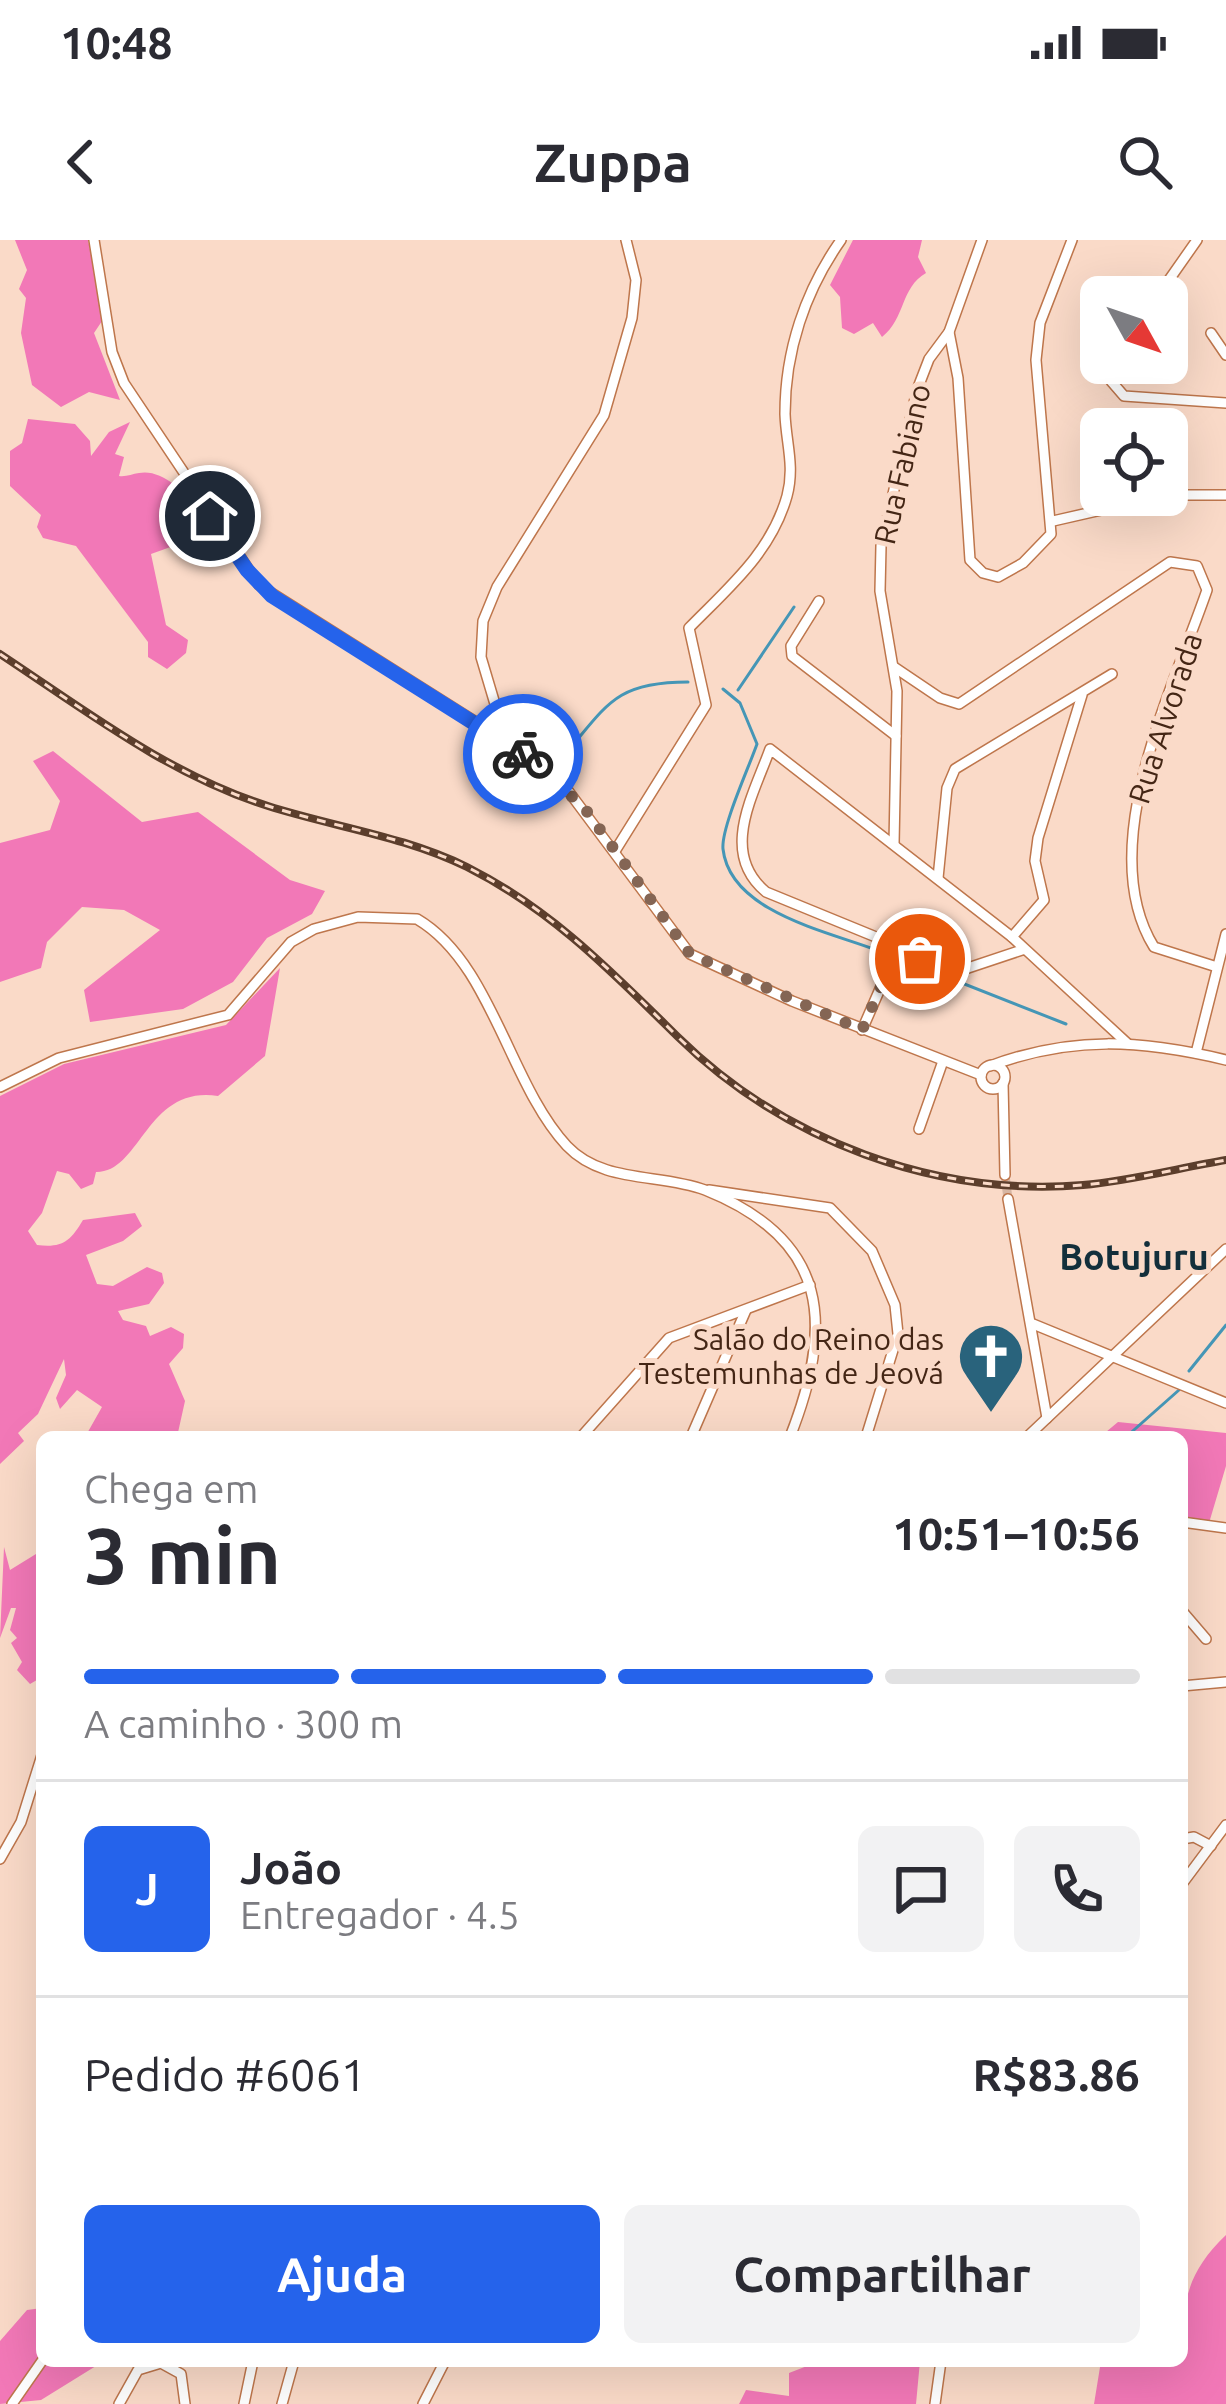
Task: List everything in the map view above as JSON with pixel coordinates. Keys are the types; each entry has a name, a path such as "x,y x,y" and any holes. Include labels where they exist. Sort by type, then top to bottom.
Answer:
{"street":[{"path":"94,240 112,352 124,383 247,570 272,596 506,741 583,806 690,954 943,1061 1001,1069 1005,1175"},
{"path":"506,741 481,657 483,622 497,587 604,415 632,319 636,280 626,240"},
{"path":"615,851 706,705 688,628 741,577 784,504 792,454 786,402 797,327 814,282 841,240"},
{"name":"Rua Fabiano","path":"894,844 894,667 880,591 881,546 917,390 929,359 949,332 982,240"},
{"path":"949,332 958,378 973,566 992,577 1007,573 1045,545 1053,520 1036,360 1040,323 1072,240"},
{"path":"1171,276 1197,240"},
{"path":"1210,333 1226,356"},
{"path":"1114,384 1124,396 1226,403"},
{"path":"1188,495 1226,495"},
{"path":"1053,520 1080,514"},
{"name":"Rua Alvorada","path":"894,667 940,698 959,704 1170,562 1197,566 1207,590 1164,712 1129,846 1141,917 1154,947 1217,967"},
{"path":"819,601 790,646 792,656 896,736"},
{"path":"938,878 947,788 956,769 1112,674"},
{"path":"1012,937 1043,904 1036,850 1082,695"},
{"path":"1024,949 959,971 781,900 748,873 742,859 743,824 770,749 1012,937 1128,1044"},
{"path":"0,1087 59,1058 228,1015 291,942 314,929 358,917 408,916 435,932 460,960 568,1147 614,1172 830,1208 872,1252 897,1316 894,1352 868,1431"},
{"path":"1196,1053 1226,934"},
{"path":"862,1030 897,950"},
{"path":"986,1070 1024,1053 1074,1042 1128,1044 1226,1060"},
{"path":"986,1070 985,1086 1000,1084 1024,1053"},
{"path":"919,1129 943,1061"},
{"path":"704,1190 782,1240 810,1285 818,1342 792,1431"},
{"path":"1008,1199 1047,1418"},
{"path":"1033,1431 1226,1250"},
{"path":"585,1431 662,1343 810,1285"},
{"path":"694,1431 746,1310"},
{"path":"1033,1324 1226,1403"},
{"path":"1188,1523 1226,1528"},
{"path":"1188,1618 1206,1639"},
{"path":"1188,1685 1226,1682"},
{"path":"0,1859 21,1822 36,1774"},
{"path":"1188,1871 1226,1825"},
{"path":"1188,1838 1211,1846"},
{"path":"12,2404 38,2367"},
{"path":"119,2404 138,2370 148,2367"},
{"path":"169,2367 182,2374 185,2404"},
{"path":"244,2404 252,2367"},
{"path":"282,2404 292,2367"},
{"path":"423,2404 442,2367"},
{"path":"935,2404 940,2367"}],"shaded area":[{"path":"15,240 88,240 104,318 94,333 120,400 89,392 61,407 32,385 21,333 26,298 19,289 27,270"},
{"path":"853,240 922,240 918,257 926,273 912,287 882,337 873,323 854,334 842,328 840,297 830,285"},
{"path":"28,419 75,424 90,441 91,456 109,432 130,422 115,454 124,457 119,476 151,473 162,477 184,493 207,525 211,534 205,542 190,540 151,554 166,625 188,640 186,653 167,669 148,657 148,642 76,546 43,538 37,527 41,515 10,486 10,451 22,443"},
{"path":"53,751 142,822 198,812 290,880 325,891 312,914 267,938 233,982 183,1009 90,1022 84,990 160,930 124,910 82,907 47,942 41,968 0,982 0,843 50,830 60,801 33,761"},
{"path":"280,968 265,1056 218,1096 194,1096 175,1103 124,1159 96,1172 93,1184 81,1189 69,1174 57,1171 42,1213 28,1231 37,1245 59,1244 83,1220 135,1213 142,1226 123,1241 86,1255 97,1284 113,1286 147,1267 162,1273 164,1283 149,1304 118,1311 123,1320 146,1326 150,1336 171,1327 184,1334 183,1348 169,1364 185,1401 178,1431 88,1431 102,1407 77,1390 60,1409 56,1398 66,1375 64,1359 38,1414 18,1433 24,1441 0,1464 0,1096 64,1064 226,1025"},
{"path":"1118,1422 1226,1433 1226,1466 1209,1523 1188,1520 1188,1431 1107,1431"},
{"path":"4,1547 10,1570 36,1554 36,1680 30,1684 17,1670 22,1662 11,1643 17,1638 10,1630 16,1608 11,1608 0,1638"},
{"path":"1226,2235 1226,2404 1094,2404 1100,2367 1188,2367 1188,2293"},
{"path":"36,2309 36,2367 94,2367 41,2400 0,2404 0,2341 27,2310"},
{"path":"804,2367 919,2367 916,2404 739,2404 746,2390 789,2396 789,2373"}],"waterway":[{"path":"738,690 794,607"},
{"path":"561,759 602,711 627,692 688,682"},
{"path":"723,689 740,703 757,744 724,839 730,871 744,889 786,917 879,951"},
{"path":"901,959 1066,1024"},
{"path":"1189,1371 1226,1325"},
{"path":"1133,1431 1179,1390"}],"tunnel":[{"path":"1005,1175 1008,1199"}],"railway":[{"path":"0,654 196,777 268,806 419,847 498,884 579,943 720,1074 765,1106 865,1155 972,1182 1027,1186 1101,1183 1226,1160"}],"way so far":[{"path":"523,754 583,806 667,928 704,963 862,1030 897,950 920,959"}],"place":[{"name":"Salão do Reino das Testemunhas de Jeová","path":"991,1415"}],"district":[{"name":"Botujuru","path":"1134,1256"}],"route":[{"path":"210,516 247,570 272,596 523,754"}]}
